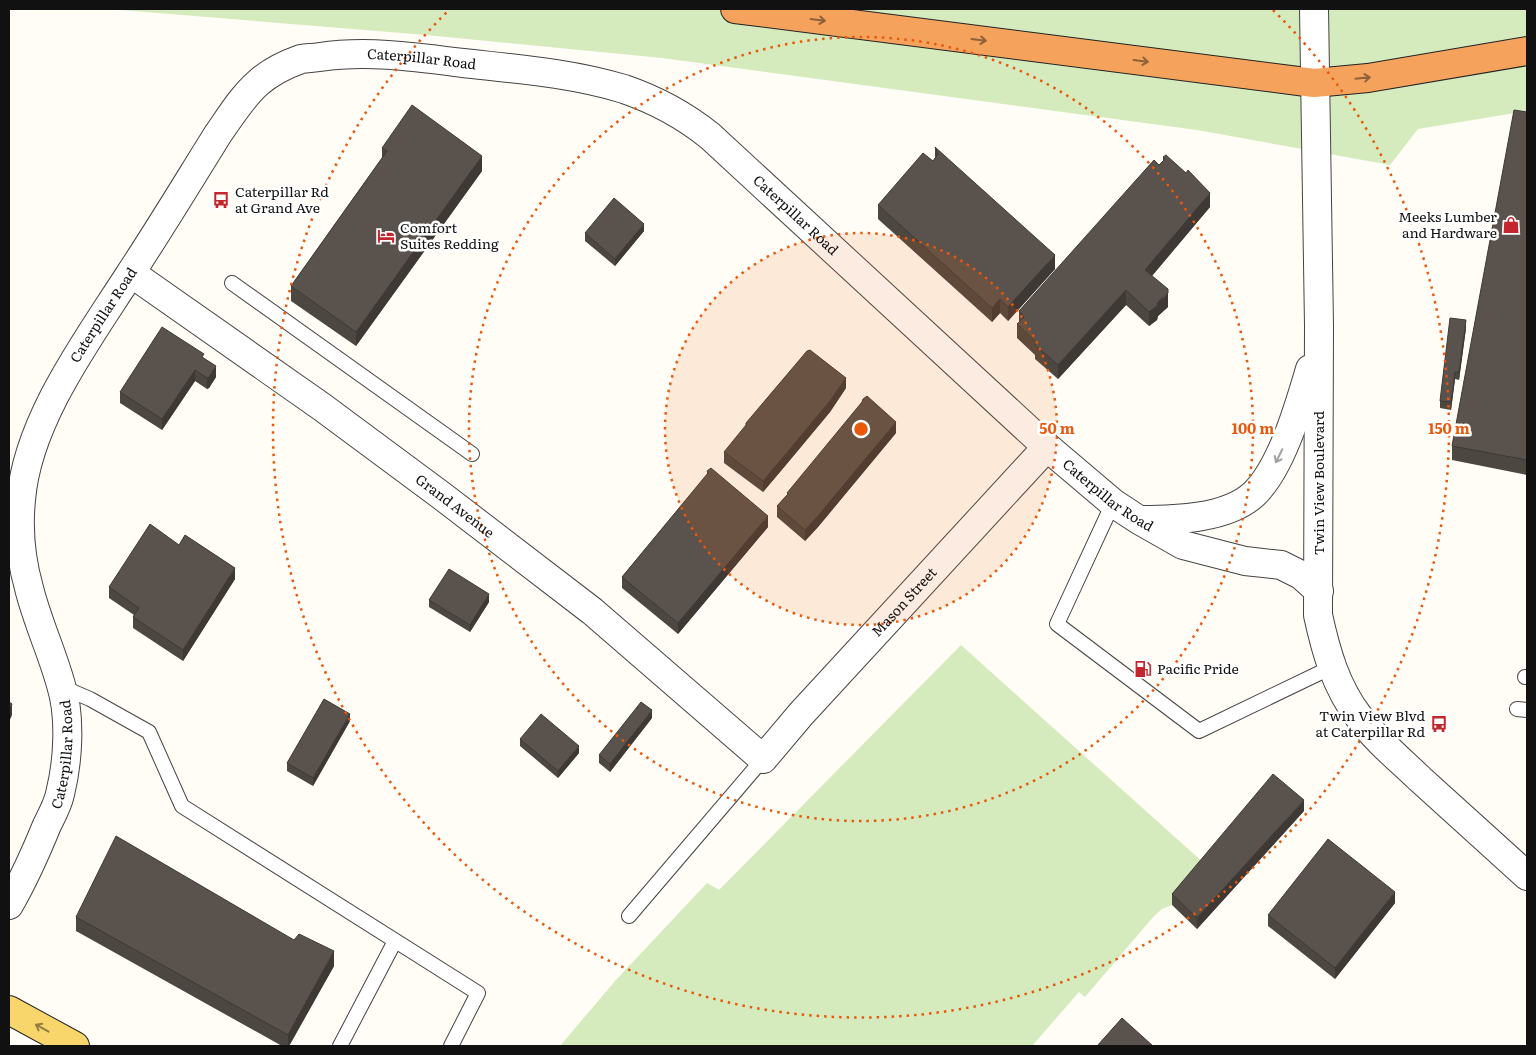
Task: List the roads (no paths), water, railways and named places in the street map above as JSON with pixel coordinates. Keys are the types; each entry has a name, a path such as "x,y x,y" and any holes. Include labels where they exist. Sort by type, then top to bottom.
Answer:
{"highway":[{"path":"735,9 1314,83 1368,78 1527,52"}],"main road":[{"path":"9,1010 75,1046"}],"street":[{"name":"Twin View Boulevard","path":"1314,9 1319,326 1318,615 1324,641 1337,680 1354,710 1376,737 1527,876"},
{"name":"Caterpillar Road","path":"9,905 31,863 60,795 66,761 67,726 62,686 29,590 23,565 20,535 21,499 34,440 44,417 86,342 237,107 258,83 277,70 301,59 338,54 372,54 556,74 590,80 625,90 660,104 690,120 710,136 1047,448 1113,503 1184,545 1245,560 1282,565 1301,575 1319,591"},
{"name":"Grand Avenue","path":"131,273 322,407 584,605 763,759"},
{"path":"1140,520 1177,520 1205,516 1231,508 1254,494 1267,478 1278,458 1293,423 1312,364 1319,326"},
{"name":"Mason Street","path":"763,759 801,714 1047,448"}],"lane":[{"path":"232,283 472,454"},
{"path":"1113,503 1057,624 1199,731 1332,667"},
{"path":"62,686 90,699 148,732 182,806 478,993 451,1046"},
{"path":"628,916 763,759"},
{"path":"340,1046 395,941"}],"place":[{"name":"Caterpillar Rd at Grand Ave","path":"221,200"},
{"name":"Meeks Lumber and Hardware","path":"1511,225"},
{"name":"Comfort Suites Redding","path":"386,236"},
{"name":"Pacific Pride","path":"1143,669"},
{"name":"Twin View Blvd at Caterpillar Rd","path":"1439,724"}]}
